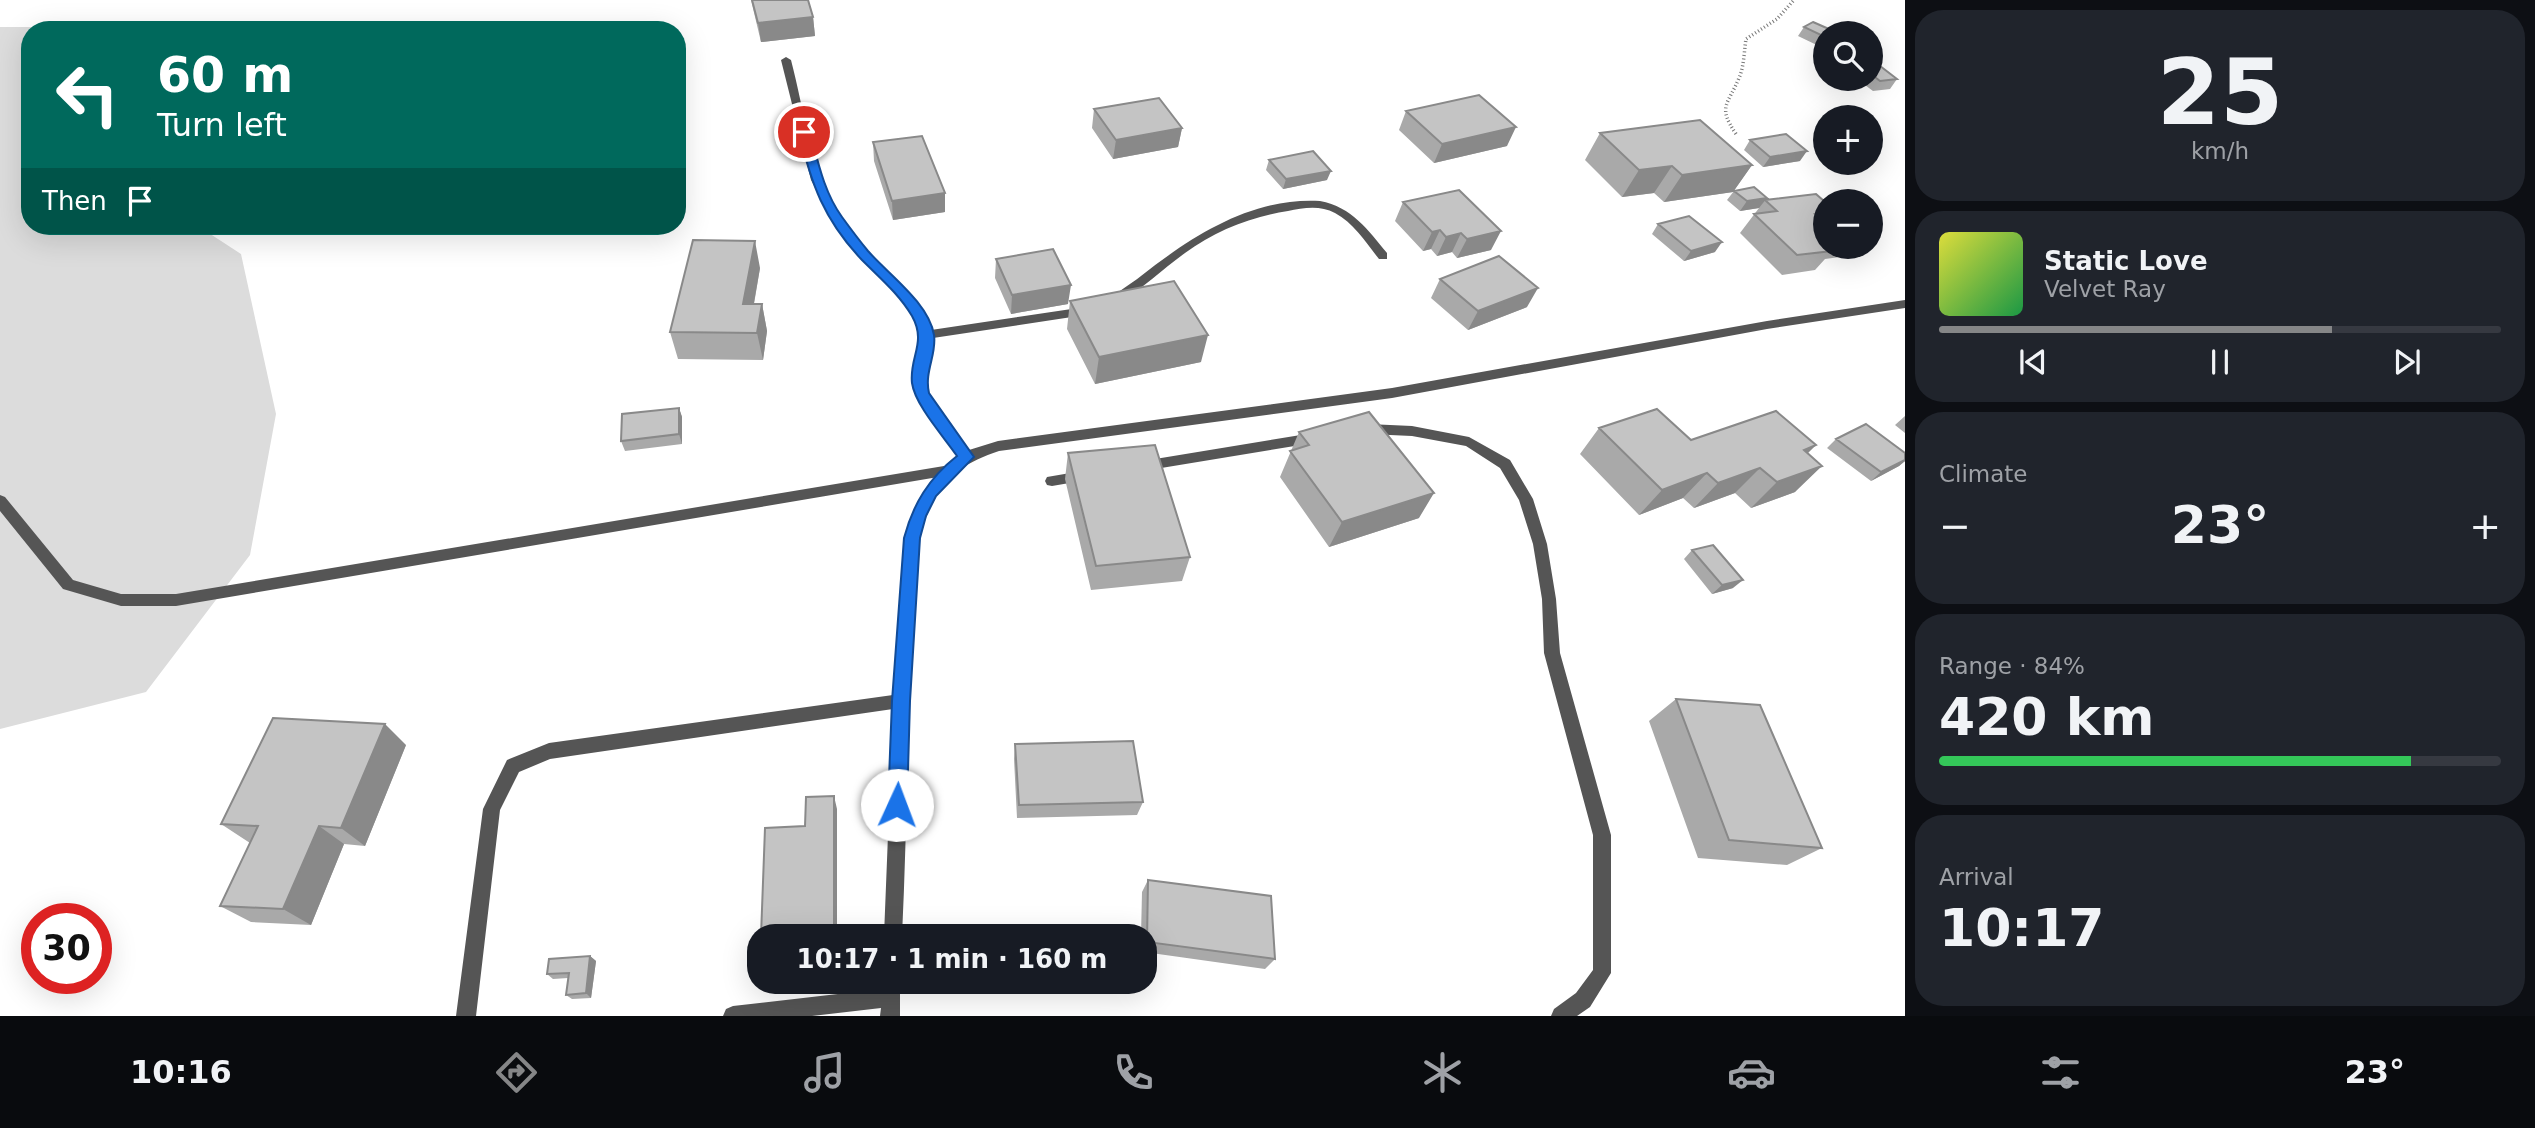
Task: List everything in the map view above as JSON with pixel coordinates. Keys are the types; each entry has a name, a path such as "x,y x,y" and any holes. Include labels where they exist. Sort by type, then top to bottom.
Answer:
{"street":[{"path":"786,60 816,180 834,215 865,255 899,288 918,315 927,335 919,381 922,394 966,457"},
{"path":"927,335 1071,315 1105,305 1154,274 1189,245 1226,224 1264,210 1308,204 1336,209 1345,215 1383,256"},
{"path":"892,924 901,701 912,538 918,515 931,492 950,470 966,457 999,446 1392,393 1767,325 1905,304"},
{"path":"1352,432 1366,429 1412,431 1469,442 1505,464 1526,499 1541,544 1549,599 1552,653 1602,835 1602,973 1583,1000 1561,1016"},
{"path":"1134,467 1325,436"},
{"path":"0,501 68,585 121,600 176,600 950,470"},
{"path":"1052,481 1093,474"},
{"path":"466,1016 492,809 513,766 549,751 901,701"},
{"path":"733,1016 890,998"}],"path":[{"path":"1736,134 1725,118 1724,107 1740,76 1745,39 1777,19 1794,0"}],"shaded area":[{"path":"0,27 21,27 21,235 212,235 241,254 276,414 250,555 146,692 0,729"}],"building":[{"path":"752,0 808,0 813,17 758,23"},
{"path":"1813,22 1813,31 1804,27"},
{"path":"1883,68 1897,79 1883,81"},
{"path":"1479,95 1516,127 1442,144 1406,111"},
{"path":"1159,98 1182,128 1116,140 1094,109"},
{"path":"1700,120 1752,165 1682,175 1672,166 1639,170 1600,133"},
{"path":"1786,134 1807,151 1770,157 1750,140"},
{"path":"922,136 945,193 892,201 873,142"},
{"path":"1313,151 1331,171 1286,179 1269,160"},
{"path":"1754,187 1767,198 1747,201 1734,191"},
{"path":"1459,190 1501,231 1467,239 1461,233 1446,237 1440,230 1432,232 1403,202"},
{"path":"1813,194 1813,253 1797,255 1754,214 1777,211 1765,200"},
{"path":"1689,216 1722,242 1691,251 1658,224"},
{"path":"693,240 755,241 743,304 762,304 757,333 670,332"},
{"path":"1053,249 1071,285 1012,295 996,259"},
{"path":"1499,256 1538,288 1478,311 1440,279"},
{"path":"1174,281 1208,335 1099,357 1070,301"},
{"path":"679,408 679,434 621,441 622,414"},
{"path":"1657,409 1691,440 1776,411 1816,445 1804,450 1822,466 1777,482 1760,468 1718,483 1707,473 1662,490 1599,428"},
{"path":"1369,412 1434,493 1342,522 1290,451 1309,445 1299,432"},
{"path":"1866,424 1905,453 1905,460 1881,472 1836,439"},
{"path":"1155,445 1190,557 1096,566 1068,453"},
{"path":"1713,545 1743,580 1722,585 1692,550"},
{"path":"1676,699 1760,705 1822,848 1729,840"},
{"path":"273,718 385,724 341,828 319,826 283,909 220,906 258,826 221,824"},
{"path":"1133,741 1143,802 1019,805 1015,744"},
{"path":"834,796 834,924 761,924 765,828 805,826 806,797"},
{"path":"1148,880 1271,896 1275,959 1157,943 1157,924 1147,924"},
{"path":"590,956 586,993 566,995 569,973 547,974 549,959"}],"route":[{"path":"804,132 816,180 834,215 865,255 899,288 918,315 927,335 919,381 922,394 933,406 966,457 950,470 931,492 918,515 912,538 897,805"}]}
